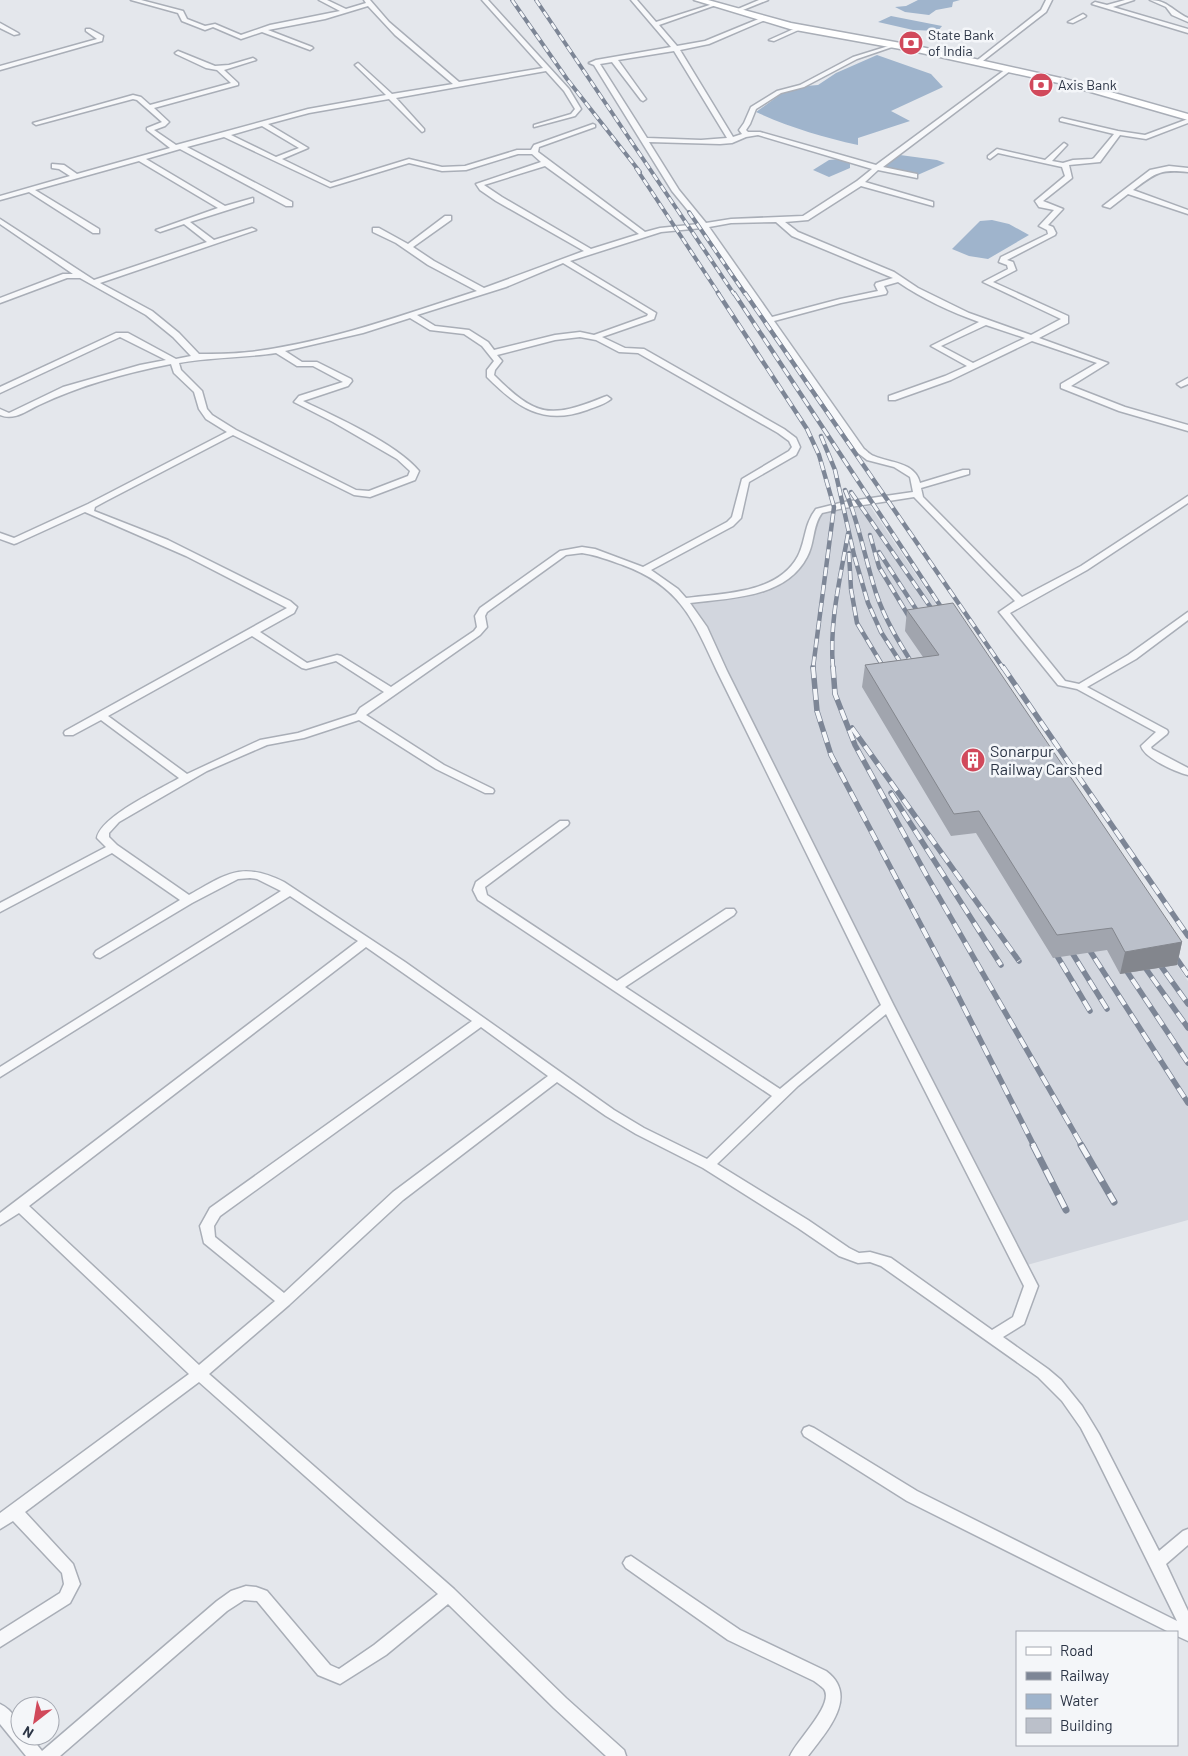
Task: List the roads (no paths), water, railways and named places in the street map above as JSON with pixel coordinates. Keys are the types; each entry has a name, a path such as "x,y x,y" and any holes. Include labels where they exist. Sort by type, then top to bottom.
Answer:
{"main road":[{"path":"698,0 800,28 893,45 1065,82 1188,119"}],"street":[{"path":"134,0 181,12 184,20 205,28 213,25 241,37 345,11 368,2 391,29 415,46 456,84"},
{"path":"322,0 345,11"},
{"path":"485,0 567,90 578,108 581,123"},
{"path":"634,0 676,49 732,140"},
{"path":"736,11 765,0"},
{"path":"977,63 1044,11 1049,0"},
{"path":"1108,7 1131,0"},
{"path":"1153,0 1168,6 1174,14 1188,20"},
{"path":"655,24 714,4"},
{"path":"1094,4 1188,31"},
{"path":"1071,22 1083,16"},
{"path":"763,19 706,43 594,63 676,191 704,226 861,451 870,458 897,465 914,476 917,480 917,490 1020,601"},
{"path":"1172,26 1188,20"},
{"path":"0,25 16,34"},
{"path":"772,40 800,28"},
{"path":"0,68 100,40 100,37 88,30"},
{"path":"263,30 310,48"},
{"path":"746,134 742,130 748,124 753,108 779,92 802,86 855,58 893,45"},
{"path":"178,53 208,68 220,69 254,60"},
{"path":"614,60 643,99"},
{"path":"358,65 409,114 422,130"},
{"path":"149,107 236,84 220,69"},
{"path":"0,198 261,123 324,107 547,69"},
{"path":"0,421 44,398 102,378 197,357 248,355 277,350 360,331 483,291 564,260 643,234 666,229 704,226 731,221 798,219 811,216 860,183 877,168 1008,70"},
{"path":"36,123 133,97 139,98 166,122 163,125 151,128 149,131 176,147 288,204"},
{"path":"1062,120 1118,133 1146,137 1188,119"},
{"path":"261,123 304,148 277,159"},
{"path":"536,126 581,123"},
{"path":"534,152 536,146 581,123"},
{"path":"644,140 710,142 732,140 746,134 758,133 877,168 914,176"},
{"path":"1065,166 1070,162 1092,162 1097,160 1118,133"},
{"path":"223,134 330,185 409,161 442,169 466,168 517,152 534,152 546,163 643,234"},
{"path":"1047,162 1064,145"},
{"path":"990,157 997,151 1065,166"},
{"path":"139,158 224,208"},
{"path":"546,163 480,184 482,188 499,199 590,252"},
{"path":"55,166 61,167 75,176"},
{"path":"892,398 948,378 1065,321 1065,318 987,282 1012,270 1010,264 1003,262 1004,259 1051,236 1050,229 1043,226 1059,210 1042,204 1039,200 1068,176 1065,166"},
{"path":"1107,206 1153,172 1163,168 1188,170"},
{"path":"860,183 930,204"},
{"path":"30,190 96,231"},
{"path":"1128,191 1188,212"},
{"path":"160,230 250,200"},
{"path":"409,247 448,218"},
{"path":"778,220 795,234 867,263 899,279 932,299 966,315 1104,363 1064,386 1122,410 1188,428"},
{"path":"185,221 213,243"},
{"path":"0,222 82,276 149,313 176,335 197,357"},
{"path":"95,282 252,230"},
{"path":"376,230 409,247 431,263 483,291"},
{"path":"564,260 652,313 651,317 595,337"},
{"path":"0,301 66,276 82,276"},
{"path":"770,320 840,301 875,295 884,292 878,285 899,279"},
{"path":"411,315 433,328 466,332 485,344 494,353 498,361 491,370 490,375 511,396 534,410 547,414 568,413 607,399"},
{"path":"973,366 935,346 986,322"},
{"path":"0,390 119,335 130,336 174,362 177,371 198,391 205,413 233,432 359,494 370,494 412,478 415,471 400,457 336,420 298,402 302,398 345,384 348,381 314,364 300,364 277,350"},
{"path":"494,353 568,335 595,337 624,351 635,349 641,351 793,440 796,447 793,453 745,481 736,518 730,524 644,570"},
{"path":"0,412 9,416"},
{"path":"1,537 14,541 91,506 233,432"},
{"path":"684,601 766,588 786,578 803,557 812,521 819,512 917,490 966,472"},
{"path":"1188,499 1084,568 1020,601 1004,612 1062,684 1080,687 1163,732 1146,746 1147,750 1155,756 1188,772"},
{"path":"69,732 287,615 292,607 203,560 113,520 89,512 91,506"},
{"path":"188,900 113,848 103,838 108,826 185,778 237,752 264,742 300,736 360,716 391,692 482,629 483,624 480,616 483,610 563,553 582,550 595,552 644,570 659,579 684,601 706,634 722,671 888,1006 1031,1286 1019,1320 993,1336"},
{"path":"1080,687 1132,657 1188,615"},
{"path":"254,633 306,666 337,658 391,692"},
{"path":"101,715 185,778"},
{"path":"360,716 440,767 489,791"},
{"path":"564,823 480,885 479,890 482,897 781,1096"},
{"path":"0,908 113,848"},
{"path":"100,954 188,900 237,876 250,874 262,877 289,891 366,941 610,1113 640,1131 708,1165 844,1252 858,1258 870,1257 886,1262 993,1336 1058,1385 1081,1414 1158,1561 1188,1628"},
{"path":"0,1073 289,891"},
{"path":"616,987 730,912"},
{"path":"0,1220 366,941"},
{"path":"708,1165 781,1096 888,1006"},
{"path":"284,1301 209,1239 207,1226 215,1212 480,1022"},
{"path":"0,1522 199,1374 284,1301 398,1196 557,1076"},
{"path":"20,1206 199,1374 449,1594 560,1704 618,1756"},
{"path":"809,1432 912,1496 1188,1634"},
{"path":"0,1640 65,1598 72,1590 74,1581 68,1569 15,1512"},
{"path":"1158,1561 1188,1536"},
{"path":"631,1563 734,1635 820,1676 831,1686 834,1698 828,1714 798,1756"},
{"path":"48,1756 222,1606 241,1593 253,1591 262,1596 324,1670 340,1677 349,1673 380,1650 449,1594"},
{"path":"0,1712 36,1756"}],"water":[{"path":"918,0 960,0 953,2 952,7 936,10 929,15 905,12 895,7 906,6"},
{"path":"891,16 942,26 938,31 913,30 878,22"},
{"path":"877,55 931,74 943,87 891,111 910,121 858,138 858,145 806,131 756,112 785,91 794,87 818,85 836,73"},
{"path":"900,155 937,160 945,163 913,177 882,167"},
{"path":"840,159 850,163 850,168 829,177 813,170 829,160"},
{"path":"992,220 1009,224 1029,235 988,259 969,256 952,249 980,221"}],"railway":[{"path":"512,0 567,79 640,172"},
{"path":"536,0 734,294"},
{"path":"636,168 719,294"},
{"path":"689,212 745,294"},
{"path":"718,293 807,429 819,455 834,507 813,668"},
{"path":"734,293 947,616"},
{"path":"745,293 1003,668"},
{"path":"821,436 835,470 854,555 868,603 881,632 904,668"},
{"path":"845,490 880,603 893,632 915,668"},
{"path":"851,492 938,618"},
{"path":"833,668 834,618 848,534"},
{"path":"870,535 879,567 914,625"},
{"path":"879,552 923,620"},
{"path":"849,553 851,589 857,623 884,668"},
{"path":"833,667 835,694 855,745 928,878 1082,1146"},
{"path":"884,667 888,674"},
{"path":"903,667 906,671"},
{"path":"1003,667 1188,936"},
{"path":"813,668 817,711 831,755 952,984 1034,1146"},
{"path":"852,728 1019,961"},
{"path":"891,793 1001,965"},
{"path":"1083,940 1188,1103"},
{"path":"1066,943 1107,1009"},
{"path":"1050,944 1090,1011"},
{"path":"1170,949 1188,975"},
{"path":"1153,955 1188,1004"},
{"path":"1139,959 1188,1028"},
{"path":"1120,961 1188,1063"},
{"path":"1033,1145 1066,1210"},
{"path":"1081,1145 1114,1202"}],"place":[{"name":"State Bank of India","path":"911,43"},
{"name":"Axis Bank","path":"1041,85"},
{"name":"Sonarpur Railway Carshed","path":"973,760"}]}
